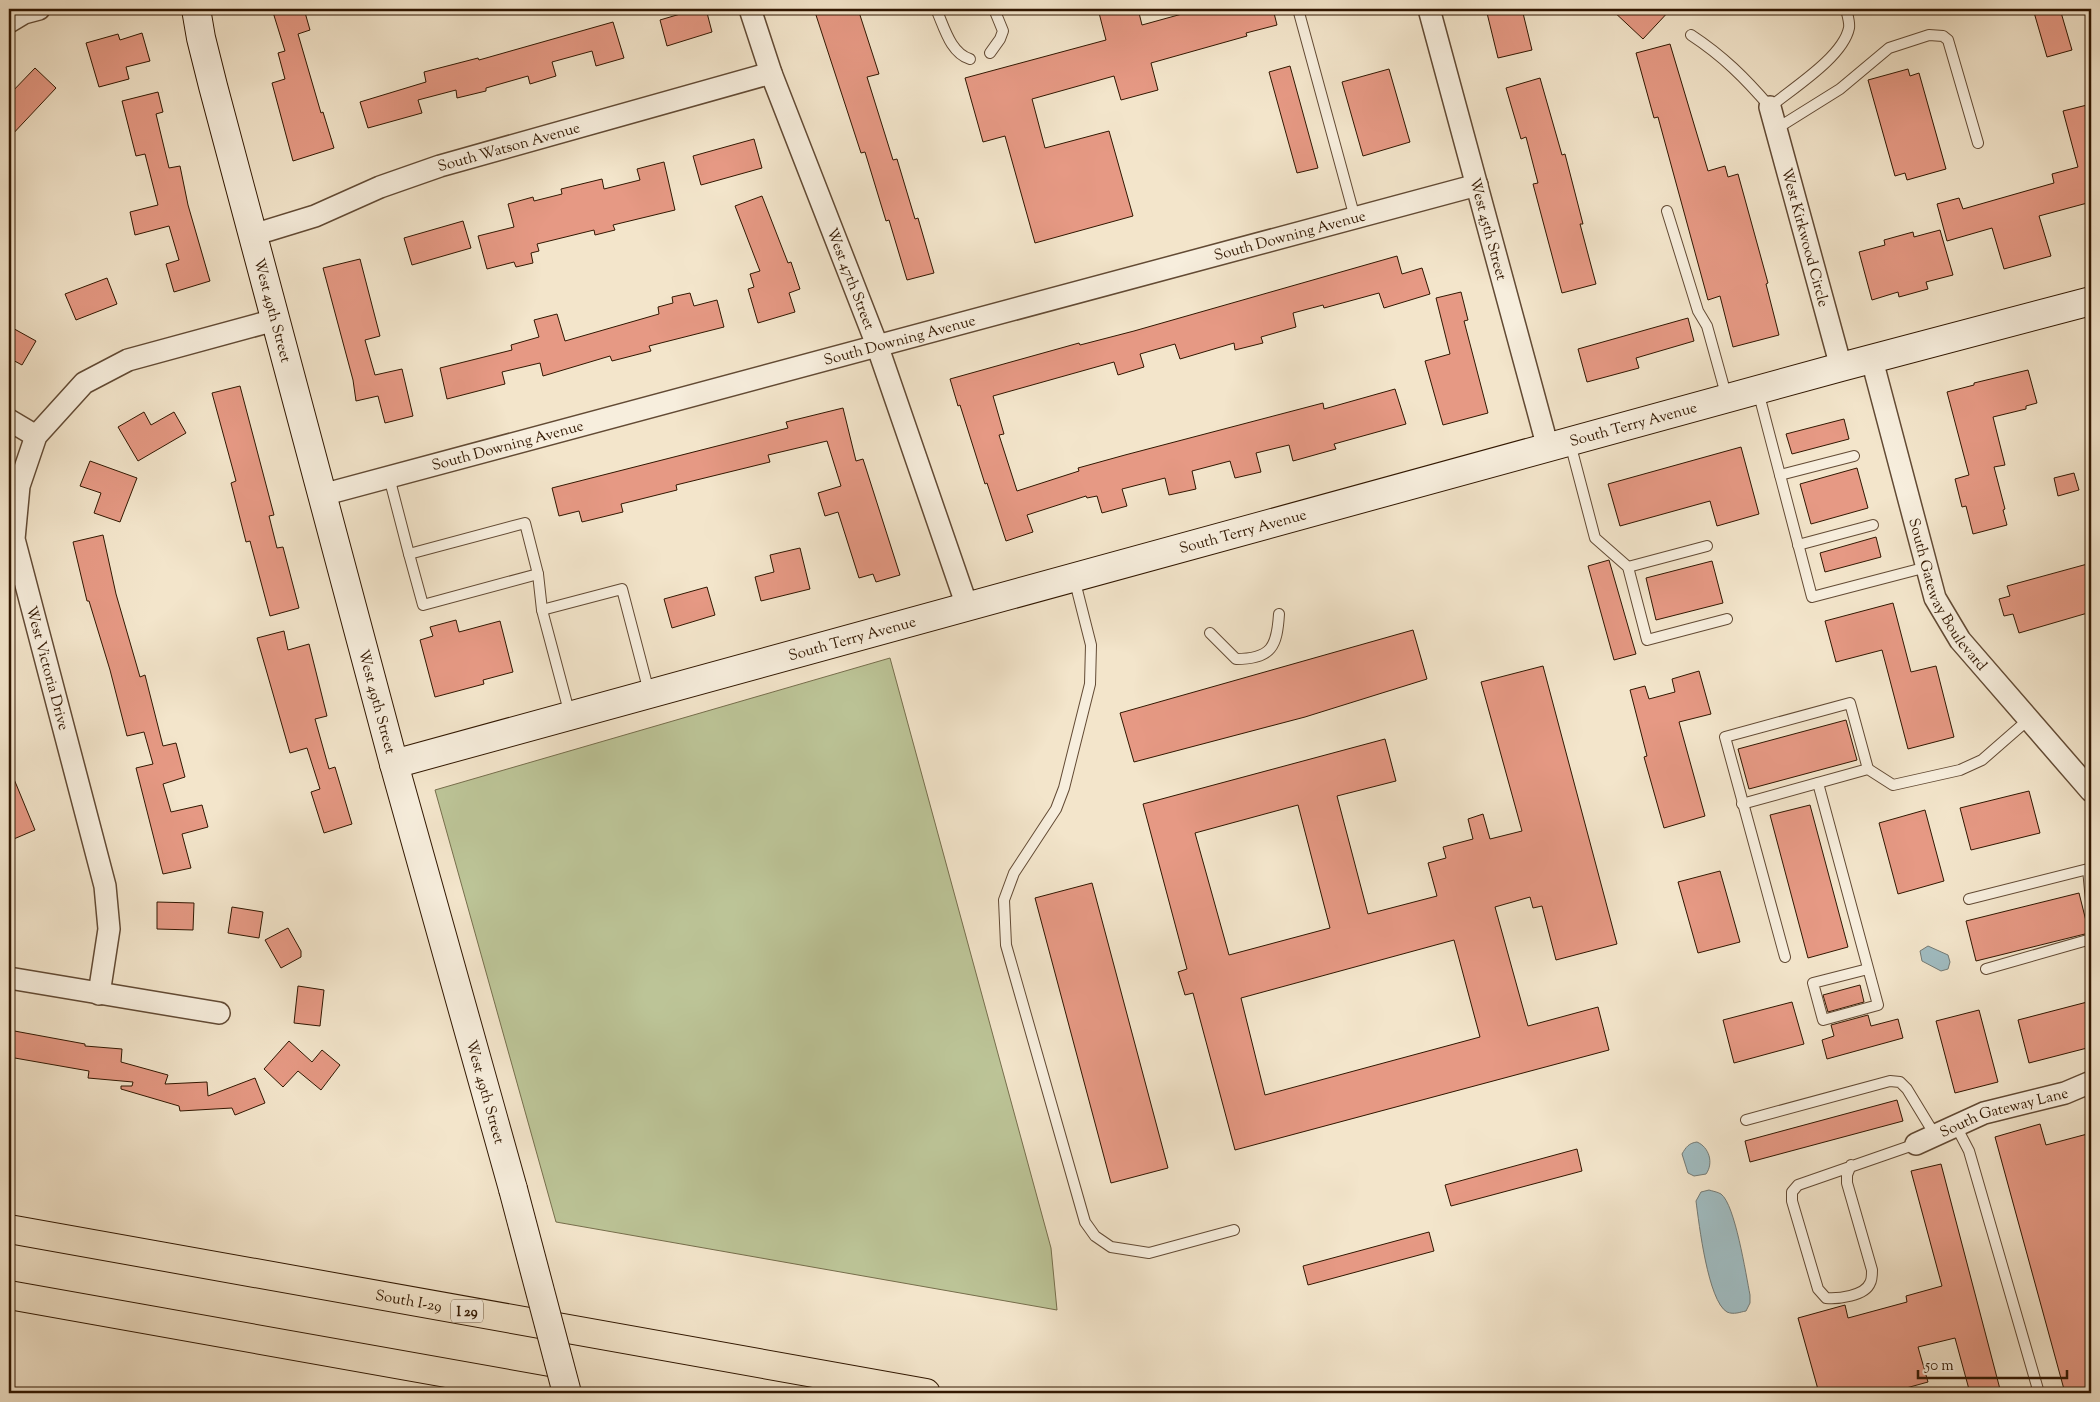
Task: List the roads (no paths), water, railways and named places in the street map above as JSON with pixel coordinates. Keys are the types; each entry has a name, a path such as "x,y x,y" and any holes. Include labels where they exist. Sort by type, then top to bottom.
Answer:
{"highway":[{"name":"South I-29","path":"9,1230 926,1393"},
{"path":"9,1295 559,1393"}],"street":[{"path":"9,22 24,13 38,9"},
{"name":"West 49th Street","path":"196,9 201,38 322,496 394,764 513,1189 567,1393"},
{"name":"West 47th Street","path":"750,9 771,73 877,345 966,606"},
{"name":"West 45th Street","path":"1429,9 1477,186 1559,445"},
{"name":"South Watson Avenue","path":"253,235 315,216 380,187 440,166 771,73"},
{"name":"West Kirkwood Circle","path":"1770,107 1841,368"},
{"name":"South Downing Avenue","path":"322,496 877,345 1477,186"},
{"name":"South Terry Avenue","path":"394,764 966,606 2091,301"},
{"name":"West Victoria Drive","path":"99,994 109,929 105,886 14,538 19,486 36,436 84,382 128,360 275,320"},
{"name":"South Gateway Boulevard","path":"1872,360 1935,598 1960,640 2091,791"},
{"path":"9,420 36,436"},
{"path":"9,978 218,1013"},
{"name":"South Gateway Lane","path":"1916,1144 1984,1113 2065,1094 2091,1082"}],"lane":[{"path":"936,9 952,45 961,56 970,58"},
{"path":"990,53 1003,31 994,9"},
{"path":"1298,9 1355,218"},
{"path":"1691,35 1716,51 1738,71 1770,107 1829,59 1844,42 1850,26 1846,9"},
{"path":"1776,129 1840,89 1889,48 1930,36 1943,36 1948,40 1978,143"},
{"path":"1667,212 1698,311 1707,326 1727,399"},
{"path":"1758,390 1812,597 1927,567"},
{"path":"1559,445 1595,538 1628,567 1647,640 1727,619"},
{"path":"1780,475 1854,456"},
{"path":"389,477 423,605 538,574"},
{"path":"409,554 526,523 538,574 542,610 570,715"},
{"path":"1798,545 1873,525"},
{"path":"1628,567 1707,546"},
{"path":"1074,577 1091,645 1090,684 1059,802 1014,873 1004,900 1006,945 1085,1222 1095,1236 1111,1247 1149,1253 1234,1230"},
{"path":"542,610 622,589 650,693"},
{"path":"1210,633 1236,659 1263,654 1273,647 1277,636 1279,614"},
{"path":"1786,957 1742,804 1725,737 1850,703 1868,769 1893,785 1960,770 1982,760 2028,719"},
{"path":"1742,804 1868,769"},
{"path":"1818,783 1878,1005 1823,1020 1814,984 1868,969"},
{"path":"1969,899 2090,868 2091,901"},
{"path":"1986,969 2091,939"},
{"path":"1746,1120 1890,1081 1900,1082 1907,1089 1935,1135"},
{"path":"1956,1126 1969,1152 2038,1393"},
{"path":"1851,1165 1847,1175 1847,1183 1872,1270 1870,1283 1863,1291 1836,1298 1826,1298 1818,1289 1792,1200 1792,1192 1798,1184 1851,1165 1916,1144"}],"water":[{"path":"1928,946 1948,955 1950,962 1948,969 1941,971 1922,961 1920,951"},
{"path":"1697,1142 1707,1151 1710,1165 1706,1174 1694,1176 1688,1173 1682,1154 1688,1146"},
{"path":"1709,1190 1721,1194 1731,1211 1743,1257 1750,1295 1750,1303 1746,1311 1727,1312 1720,1305 1710,1278 1702,1243 1696,1201 1701,1192"}]}
